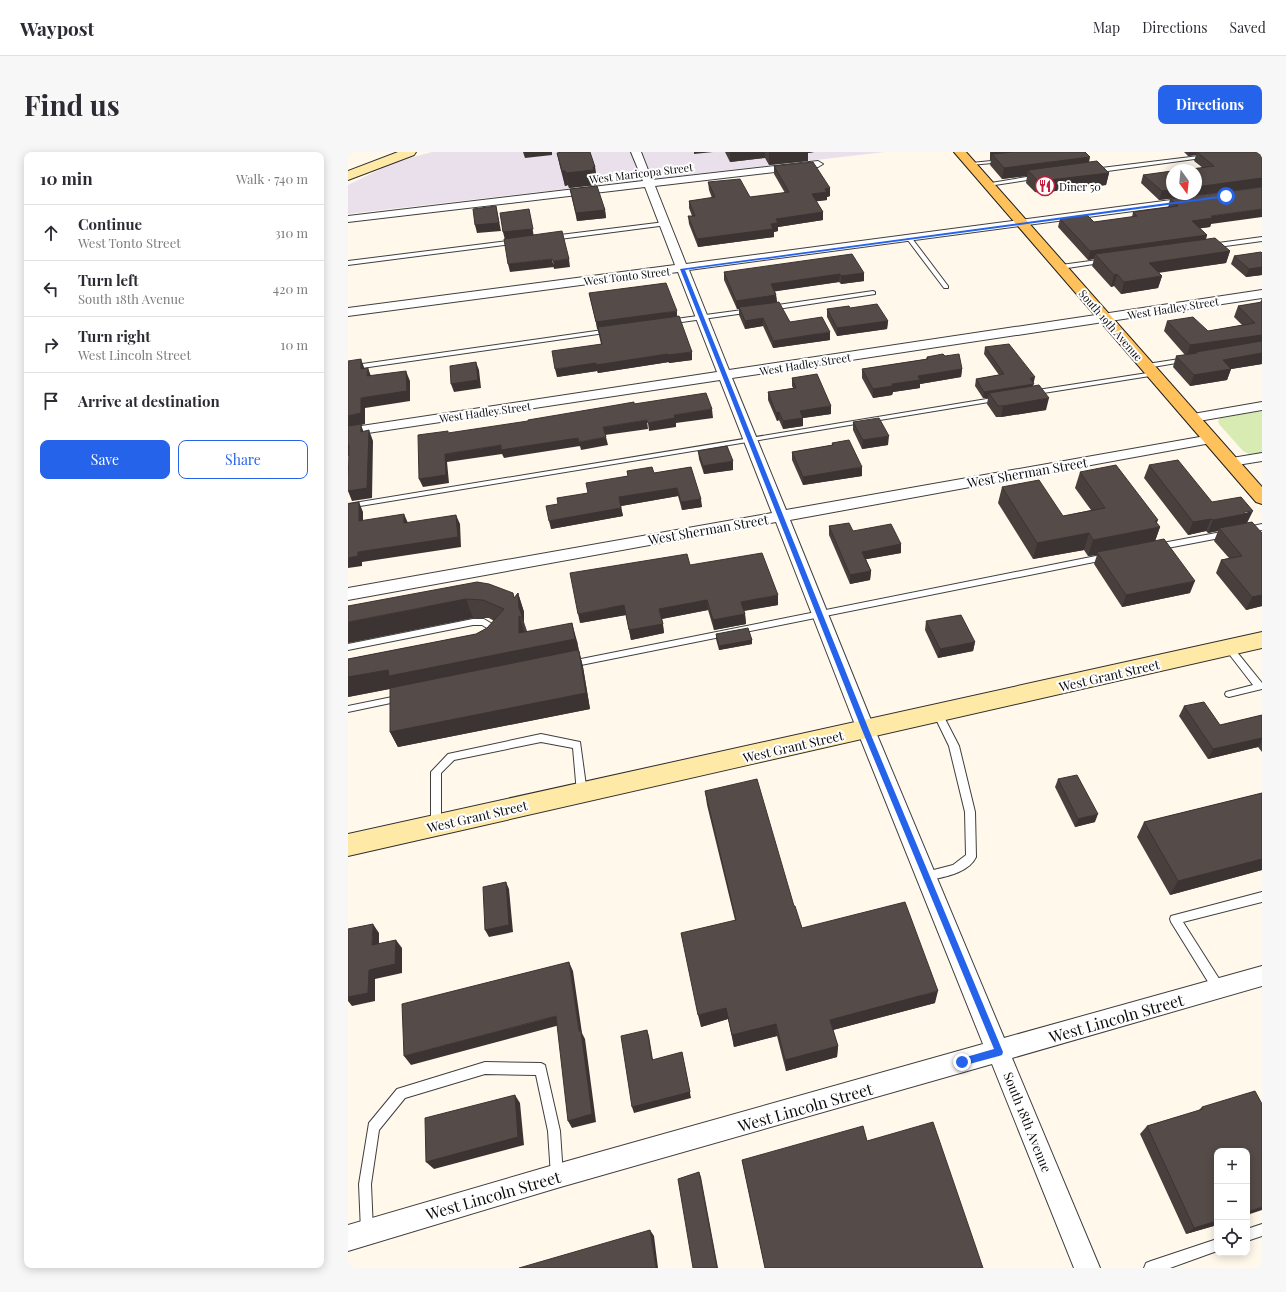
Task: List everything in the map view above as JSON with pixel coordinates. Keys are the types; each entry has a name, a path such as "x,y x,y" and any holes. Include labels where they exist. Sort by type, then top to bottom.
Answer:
{"main road":[{"path":"348,176 370,166 410,152"},
{"name":"South 19th Avenue","path":"960,152 1262,498"},
{"name":"West Grant Street","path":"348,845 1262,640"}],"street":[{"name":"South 18th Avenue","path":"636,152 866,730 1087,1268"},
{"name":"West Maricopa Street","path":"348,219 818,164"},
{"name":"West Tonto Street","path":"348,312 1203,199"},
{"name":"West Hadley Street","path":"348,432 1262,294"},
{"path":"1193,418 1262,406"},
{"name":"West Sherman Street","path":"348,594 1211,439"},
{"path":"1231,462 1262,457"},
{"name":"West Lincoln Street","path":"358,1235 557,1176 999,1052 1262,976"}],"lane":[{"path":"971,164 1014,160 1019,156 1017,152"},
{"path":"1087,171 1211,156"},
{"path":"988,184 1041,177"},
{"path":"546,239 665,224"},
{"path":"909,238 946,287"},
{"path":"1208,247 1262,239"},
{"path":"348,263 522,242"},
{"path":"1061,267 1115,259"},
{"path":"764,309 873,293"},
{"path":"663,323 756,310"},
{"path":"348,368 616,330"},
{"path":"1022,395 1151,370 1196,358"},
{"path":"348,506 1007,397"},
{"path":"1144,550 1262,527"},
{"path":"565,665 820,613 1113,556"},
{"path":"348,647 473,622 484,622 491,627 492,636 489,643 484,645"},
{"path":"1229,694 1260,687 1230,648"},
{"path":"348,709 410,697"},
{"path":"926,876 956,869 971,857 970,812 954,746 938,713"},
{"path":"436,826 436,772 451,757 541,738 576,745 582,793"},
{"path":"1219,989 1175,919 1262,897"},
{"path":"358,1235 373,1127 401,1093 471,1072 485,1068 541,1069 554,1131 557,1176"},
{"path":"1250,1234 1262,1230"},
{"path":"1151,1268 1214,1246"}],"shaded area":[{"path":"432,152 885,152 348,214 348,185 395,162"}],"green space":[{"path":"1262,411 1262,453 1249,454 1243,451 1218,421 1220,418"}],"building":[{"path":"590,152 595,167 593,167 594,170 566,173 565,171 562,171 557,153"},
{"path":"1013,152 1085,152 1090,157 1004,168 992,154"},
{"path":"1197,152 1262,152 1262,178 1202,186 1202,168 1214,166"},
{"path":"1097,161 1109,173 1041,181 1037,180 1028,170"},
{"path":"813,162 830,188 825,189 827,192 812,194 823,212 776,219 778,223 771,224 773,229 697,239 688,216 695,216 689,201 715,197 708,182 740,179 750,197 789,192 774,166"},
{"path":"1166,172 1166,191 1162,191 1143,175"},
{"path":"597,186 605,210 576,213 570,189"},
{"path":"1262,187 1262,209 1211,216 1213,218 1192,221 1207,235 1090,251 1060,219 1087,215 1094,222 1137,216 1133,212 1178,206 1171,200 1202,200 1202,195"},
{"path":"496,206 499,223 475,225 473,209"},
{"path":"529,209 533,229 503,232 500,213"},
{"path":"562,231 569,259 553,261 552,259 508,264 504,239"},
{"path":"1215,238 1230,251 1149,263 1162,276 1124,282 1117,274 1114,275 1095,254"},
{"path":"1261,252 1262,267 1249,269 1234,256"},
{"path":"852,254 864,273 841,276 840,274 771,284 776,295 736,301 724,272"},
{"path":"666,283 677,311 596,322 589,293"},
{"path":"779,302 790,322 822,317 830,332 773,341 763,318 745,321 739,307"},
{"path":"1262,302 1262,335 1190,345 1167,321 1193,317 1208,331 1255,323 1238,306"},
{"path":"877,304 888,321 837,328 827,309 849,306 850,308"},
{"path":"679,316 692,352 555,369 552,351 602,344 598,327"},
{"path":"1262,341 1262,353 1223,360 1231,369 1194,375 1176,356 1197,353 1196,352"},
{"path":"1009,344 1035,377 1030,378 1034,384 984,392 976,379 1004,374 985,347"},
{"path":"943,354 945,356 959,354 962,369 918,376 920,380 892,384 893,386 873,389 862,369 928,359 927,357"},
{"path":"361,359 361,369 368,368 367,376 406,371 407,391 361,398 361,413 348,416 348,361"},
{"path":"476,362 478,380 451,384 450,366"},
{"path":"817,374 831,406 800,411 803,418 783,421 779,412 776,413 768,392 796,388 792,378"},
{"path":"1039,385 1049,398 998,406 989,393"},
{"path":"706,393 712,409 674,415 675,418 648,423 647,420 603,427 606,437 579,442 578,438 501,450 501,445 445,454 446,475 419,479 418,435 448,431 448,433 528,421 634,402 634,404"},
{"path":"879,418 889,436 863,440 853,422"},
{"path":"361,424 361,432 369,430 367,488 348,491 348,426"},
{"path":"849,440 862,467 803,477 792,452 833,445 832,443"},
{"path":"727,446 733,461 703,466 698,451"},
{"path":"1178,460 1212,502 1241,497 1253,511 1213,520 1193,522 1149,465"},
{"path":"1116,465 1158,520 1155,521 1160,527 1093,540 1089,533 1037,543 1002,487 1039,480 1063,516 1105,508 1080,472"},
{"path":"652,467 654,473 691,467 701,499 681,502 677,488 619,497 621,508 549,521 546,506 558,504 557,498 588,493 586,483 628,476 627,471"},
{"path":"359,502 359,521 404,514 404,523 456,515 458,537 358,552 358,556 348,558 348,504"},
{"path":"1252,522 1262,533 1262,595 1252,597 1221,560 1242,556 1219,528"},
{"path":"849,523 853,531 891,524 901,544 862,552 871,571 850,575 829,526"},
{"path":"1164,539 1195,581 1126,595 1097,552"},
{"path":"762,553 778,595 741,602 745,614 713,620 707,600 659,609 663,624 629,630 624,605 578,614 570,573 687,554 690,565"},
{"path":"477,582 489,584 513,593 514,598 518,593 519,608 523,618 519,616 519,633 572,623 575,639 389,676 388,670 348,677 348,659 476,634 487,628 504,609 483,600 466,599 348,622 348,606"},
{"path":"961,615 975,642 940,649 926,621"},
{"path":"748,628 752,640 719,646 716,634"},
{"path":"577,650 579,651 586,693 390,732 390,688"},
{"path":"1204,702 1220,725 1262,715 1262,738 1213,749 1184,706"},
{"path":"1077,775 1098,814 1078,819 1058,779"},
{"path":"757,779 794,906 802,928 905,902 938,991 830,1020 838,1046 785,1060 776,1024 732,1035 726,1008 698,1015 681,933 736,920 705,791"},
{"path":"1262,793 1262,859 1178,881 1144,822"},
{"path":"506,882 509,925 485,930 483,887"},
{"path":"373,924 372,945 396,940 395,964 369,970 368,993 348,997 348,929"},
{"path":"569,962 579,1031 581,1031 592,1114 568,1121 556,1016 404,1056 402,1004"},
{"path":"647,1030 652,1060 682,1052 690,1092 632,1107 621,1036"},
{"path":"1255,1091 1262,1104 1262,1207 1250,1211 1250,1148 1214,1148 1214,1222 1194,1228 1147,1126 1203,1109 1202,1107"},
{"path":"515,1095 518,1137 426,1162 425,1118"},
{"path":"933,1122 983,1268 765,1268 742,1160 863,1126 867,1141"},
{"path":"699,1172 717,1268 693,1268 678,1179"},
{"path":"650,1230 656,1268 519,1268"}],"place":[{"name":"Diner 50","path":"1045,186"}],"route":[{"path":"962,1062 999,1052 866,730 682,269 1226,196"}]}
